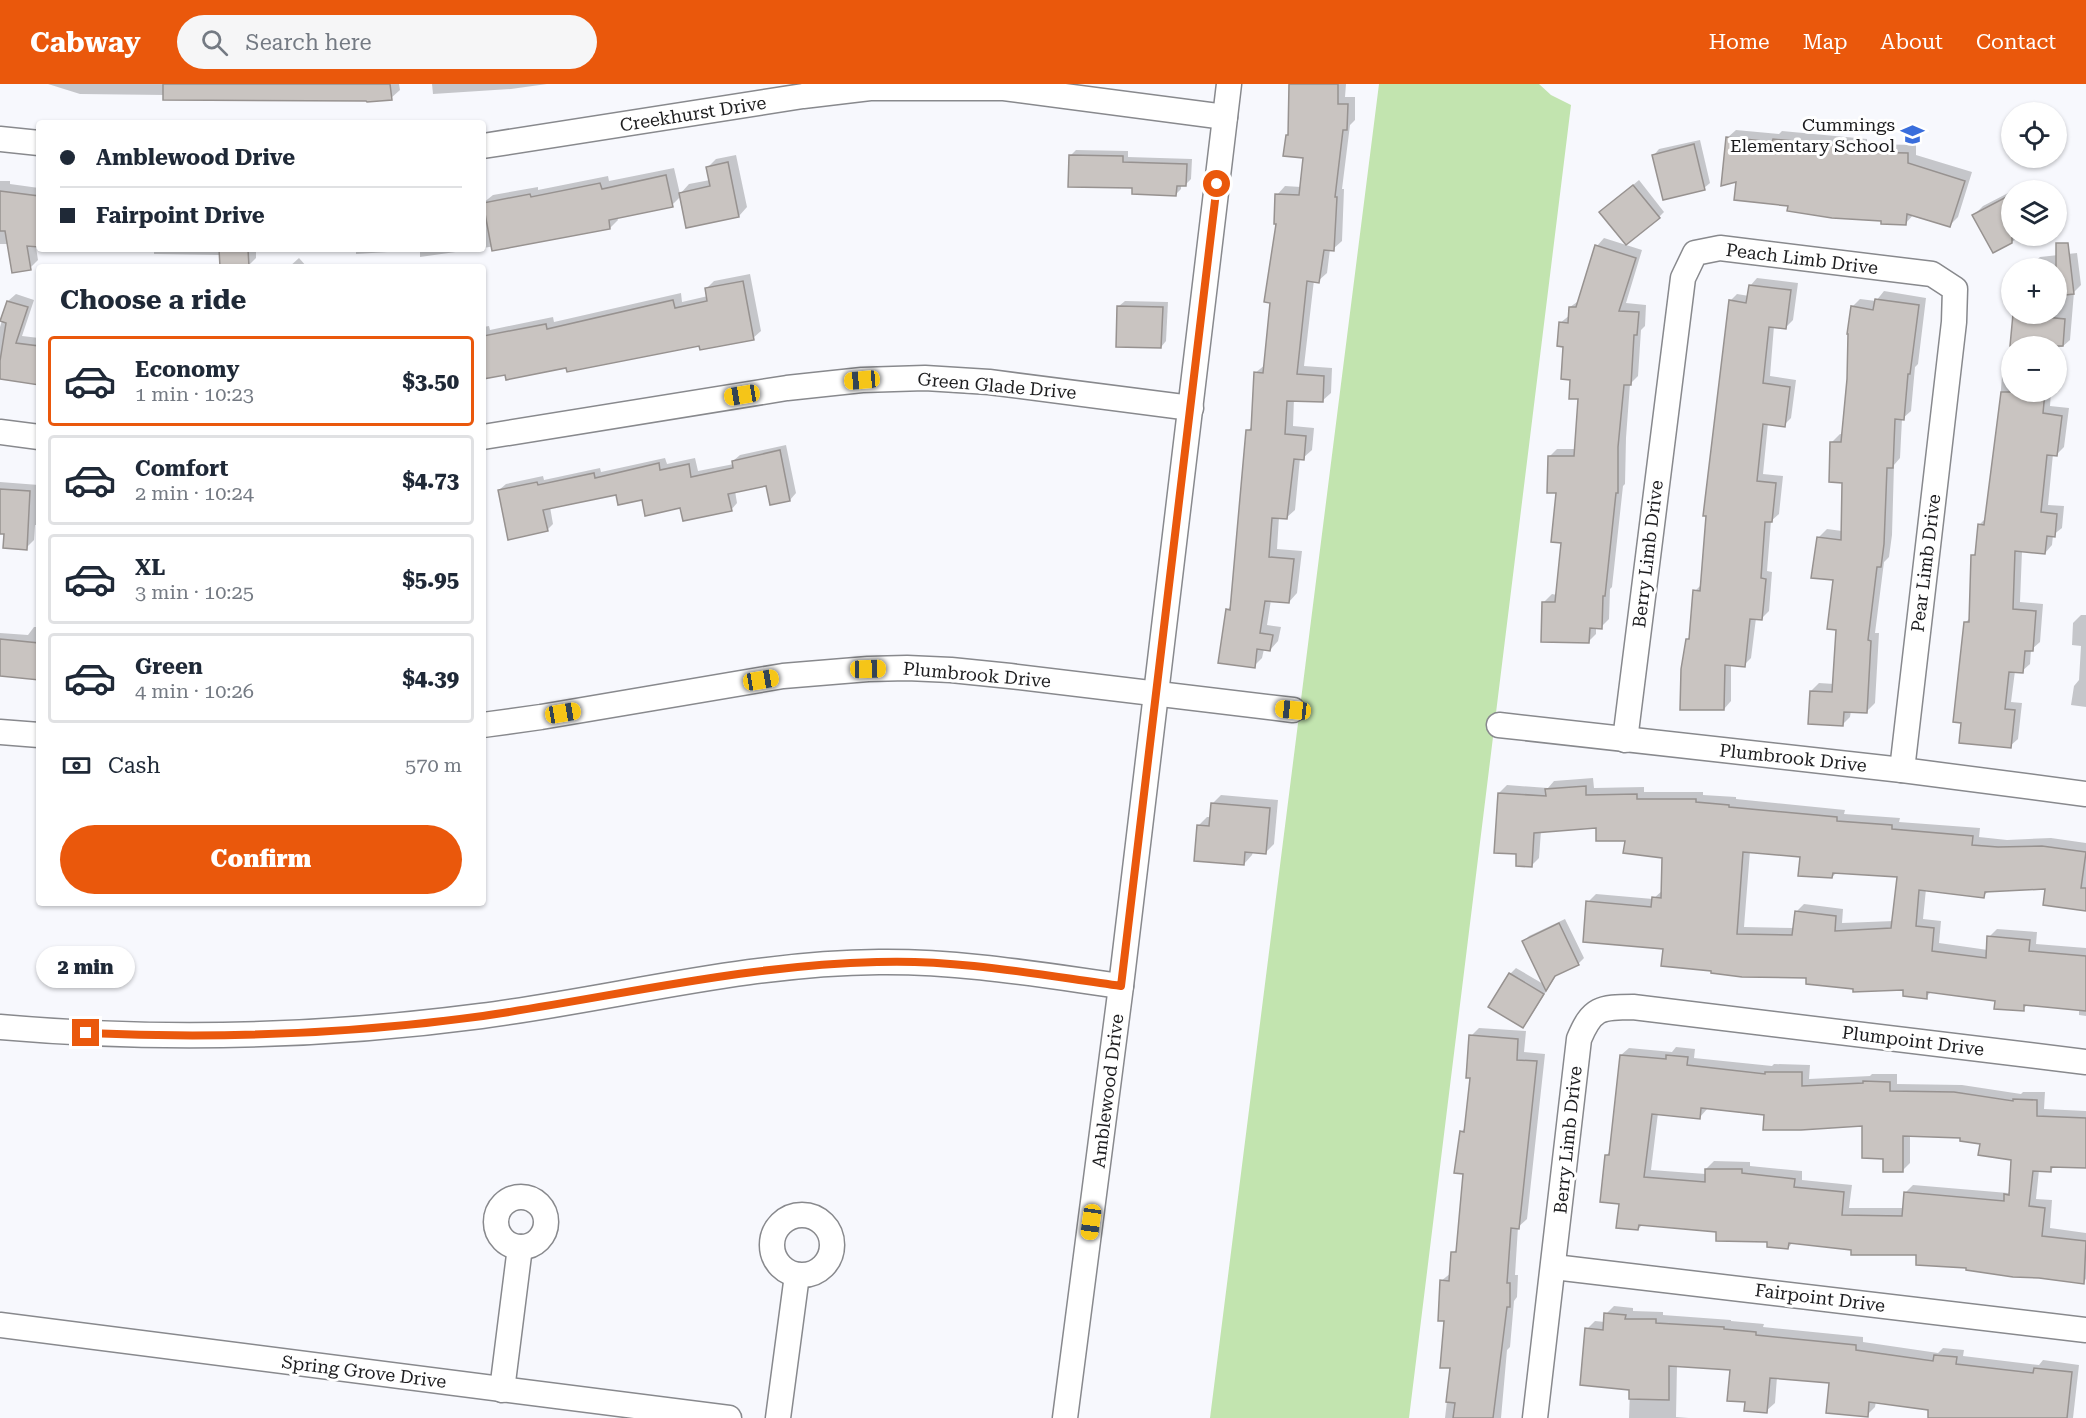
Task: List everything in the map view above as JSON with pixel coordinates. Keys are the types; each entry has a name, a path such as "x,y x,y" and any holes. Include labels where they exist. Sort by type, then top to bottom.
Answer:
{"street":[{"name":"Amblewood Drive","path":"1065,1418 1121,986 1229,84"},
{"name":"Creekhurst Drive","path":"486,146 803,96 870,88 1004,88 1225,117"},
{"path":"0,139 36,143"},
{"name":"Peach Limb Drive","path":"1671,368 1683,278 1695,253 1720,248 1932,274 1955,289 1950,356"},
{"name":"Pear Limb Drive","path":"1902,770 1950,356"},
{"name":"Berry Limb Drive","path":"1625,740 1671,368"},
{"name":"Green Glade Drive","path":"486,437 787,388 873,380 925,378 989,382 1191,408"},
{"path":"0,432 36,437"},
{"name":"Plumbrook Drive","path":"486,725 783,676 868,669 951,670 1293,710"},
{"name":"Plumbrook Drive","path":"1499,725 1902,770 2086,794"},
{"path":"0,732 36,735"},
{"path":"0,1027 204,1036 326,1031 482,1016 752,972 812,965 878,962 937,963 1004,969 1121,986"},
{"name":"Berry Limb Drive","path":"1535,1418 1579,1039 1588,1018 1606,1007 1633,1007 1740,1020"},
{"name":"Plumpoint Drive","path":"1740,1020 2086,1062"},
{"path":"502,1390 520,1247"},
{"name":"Fairpoint Drive","path":"1554,1267 2086,1330"},
{"path":"778,1418 797,1275"},
{"name":"Spring Grove Drive","path":"0,1325 729,1418"}],"green space":[{"path":"1379,84 1539,84 1551,95 1571,105 1409,1418 1210,1418"}],"building":[{"path":"163,84 390,84 392,100 367,102 163,100"},
{"path":"1289,84 1338,84 1338,104 1348,104 1347,130 1343,130 1335,197 1337,197 1334,251 1324,250 1319,283 1307,281 1297,374 1324,376 1323,402 1287,401 1285,434 1306,436 1304,460 1294,459 1287,519 1272,518 1269,557 1294,559 1289,603 1265,601 1260,633 1273,635 1270,651 1257,649 1255,668 1218,663 1226,609 1230,610 1246,430 1251,430 1254,372 1263,373 1270,303 1264,302 1276,224 1274,224 1275,194 1299,195 1303,158 1283,156 1286,135 1288,135"},
{"path":"1726,137 1860,147 1859,152 1908,153 1908,163 1965,181 1950,227 1907,214 1906,225 1881,224 1881,221 1832,218 1787,211 1788,206 1734,200 1736,182 1721,186"},
{"path":"1694,144 1705,190 1663,200 1652,155"},
{"path":"1069,155 1123,156 1123,162 1187,164 1186,186 1177,186 1176,196 1132,194 1132,188 1068,187"},
{"path":"728,162 739,217 686,228 679,193 710,186 706,167"},
{"path":"666,175 673,207 609,220 610,229 492,251 486,219 486,202 530,194 531,197 600,183 602,189"},
{"path":"1633,185 1660,218 1626,245 1599,212"},
{"path":"0,191 36,196 36,247 27,246 31,270 12,273 5,231 0,231"},
{"path":"2001,200 2001,246 2006,246 1993,253 1972,215"},
{"path":"2068,243 2074,294 2067,295 2067,258 2056,258 2056,246 2067,246"},
{"path":"1595,245 1636,258 1619,311 1639,312 1637,335 1634,335 1631,385 1624,385 1618,447 1618,493 1616,493 1605,596 1603,596 1602,629 1590,628 1589,643 1541,642 1542,602 1555,602 1561,543 1551,542 1556,493 1547,493 1548,456 1574,456 1578,399 1569,399 1570,380 1561,379 1563,347 1557,346 1559,322 1568,323 1569,307 1576,307"},
{"path":"219,252 248,252 249,264 220,264"},
{"path":"743,281 754,340 700,350 699,346 567,372 566,368 506,380 505,375 486,378 486,335 546,324 547,329 673,300 675,308 707,301 705,288"},
{"path":"1749,285 1791,290 1786,329 1769,327 1763,383 1790,387 1785,427 1763,424 1757,481 1776,483 1772,522 1765,522 1761,578 1766,579 1762,620 1750,619 1745,667 1725,665 1724,710 1680,710 1681,669 1686,639 1689,639 1693,590 1700,591 1706,516 1703,516 1729,300 1746,303"},
{"path":"1875,299 1919,305 1910,374 1908,374 1904,420 1895,419 1893,468 1887,468 1884,544 1881,567 1877,567 1868,640 1871,641 1867,713 1844,712 1843,726 1808,724 1810,691 1832,692 1836,630 1827,629 1833,580 1811,578 1817,537 1841,540 1842,483 1829,482 1830,442 1841,442 1847,379 1847,334 1851,306 1873,310"},
{"path":"7,301 28,307 16,343 36,346 36,385 0,379 0,361 6,323 0,321"},
{"path":"1117,306 1163,307 1161,348 1116,347"},
{"path":"2012,324 2065,324 2064,336 2011,336"},
{"path":"2001,392 2001,402 2044,402 2043,413 2062,416 2057,456 2047,455 2041,512 2057,514 2055,537 2047,536 2045,554 2015,551 2013,609 2036,611 2033,651 2025,651 2023,673 2009,672 2005,709 2015,710 2011,748 1959,743 1961,723 1953,722 1964,622 1969,622 1971,555 1975,555 1978,524 1984,525"},
{"path":"780,450 790,501 770,505 766,486 728,494 732,511 683,521 680,508 645,516 642,500 618,505 616,495 543,510 548,531 508,540 498,490 537,482 538,485 594,473 595,478 659,463 660,470 689,464 691,477 733,468 732,461"},
{"path":"0,489 30,491 27,550 3,548 4,534 0,534"},
{"path":"0,639 36,643 36,680 0,676"},
{"path":"1586,786 1586,795 1637,794 1637,799 1696,799 1696,802 1729,805 1729,807 1837,817 1837,821 1892,825 1892,829 1973,836 1972,845 2042,846 2086,852 2081,888 2086,888 2086,911 2043,905 2045,889 1985,892 1984,898 1919,890 1916,926 1934,928 1932,951 1986,958 1987,936 2030,940 2029,951 2086,956 2086,1011 2024,1005 2024,1011 1994,1009 1995,1001 1927,992 1927,999 1903,996 1903,990 1853,992 1853,989 1806,984 1806,978 1742,977 1711,973 1711,971 1661,966 1663,949 1583,942 1586,901 1651,907 1652,897 1661,898 1662,858 1623,853 1625,841 1596,841 1596,828 1534,833 1532,867 1516,866 1516,854 1494,853 1498,793 1546,796 1545,789","holes":["1743,852 1800,857 1798,876 1832,878 1833,873 1897,877 1891,928 1835,931 1836,916 1795,911 1792,935 1737,934"]},
{"path":"1211,803 1270,808 1266,854 1245,852 1244,865 1194,861 1197,825 1209,826"},
{"path":"1559,923 1579,965 1555,976 1546,991 1522,941"},
{"path":"1509,973 1544,994 1523,1028 1488,1007"},
{"path":"1469,1035 1518,1039 1517,1060 1537,1061 1519,1229 1511,1228 1507,1283 1510,1283 1510,1307 1507,1307 1493,1418 1453,1418 1455,1403 1446,1402 1450,1368 1440,1368 1444,1321 1438,1321 1440,1280 1449,1281 1451,1252 1456,1252 1463,1174 1454,1173 1460,1131 1464,1132 1470,1078 1466,1078"},
{"path":"1620,1055 1666,1059 1666,1055 1688,1057 1687,1065 1765,1074 1765,1072 1802,1072 1802,1086 1863,1083 1863,1081 1890,1082 1890,1091 1954,1092 2013,1101 2013,1099 2037,1100 2037,1116 2086,1118 2086,1168 2051,1167 2051,1172 2033,1171 2029,1206 2045,1208 2042,1236 2086,1241 2084,1284 2013,1277 1966,1270 1966,1268 1916,1265 1916,1255 1851,1255 1851,1250 1789,1243 1788,1249 1767,1247 1767,1242 1716,1241 1716,1232 1639,1225 1638,1230 1616,1228 1619,1204 1600,1202 1605,1155 1609,1155","holes":["1701,1108 1764,1115 1763,1130 1862,1126 1862,1158 1883,1159 1883,1172 1903,1172 1903,1136 1960,1138 1960,1141 1980,1144 1978,1155 2011,1160 2009,1195 2004,1194 2004,1201 1904,1192 1902,1216 1842,1215 1844,1192 1794,1187 1795,1179 1742,1173 1742,1169 1705,1169 1705,1182 1644,1177 1652,1114 1700,1119"]},
{"path":"1604,1313 1626,1315 1625,1319 1656,1319 1656,1323 1724,1327 1724,1329 1756,1332 1756,1335 1856,1345 1856,1350 1933,1361 1934,1355 1957,1357 1956,1364 2033,1373 2034,1368 2072,1372 2067,1418 1928,1418 1928,1410 1869,1402 1868,1417 1826,1413 1829,1383 1770,1378 1767,1413 1744,1411 1745,1402 1727,1401 1730,1370 1669,1366 1669,1400 1629,1399 1629,1390 1580,1385 1585,1328 1603,1330"}],"place":[{"name":"Cummings Elementary School","path":"1913,135"}],"route":[{"path":"86,1033 264,1035 390,1026 482,1016 752,972 812,965 878,962 937,963 1004,969 1121,986 1217,184"}]}
